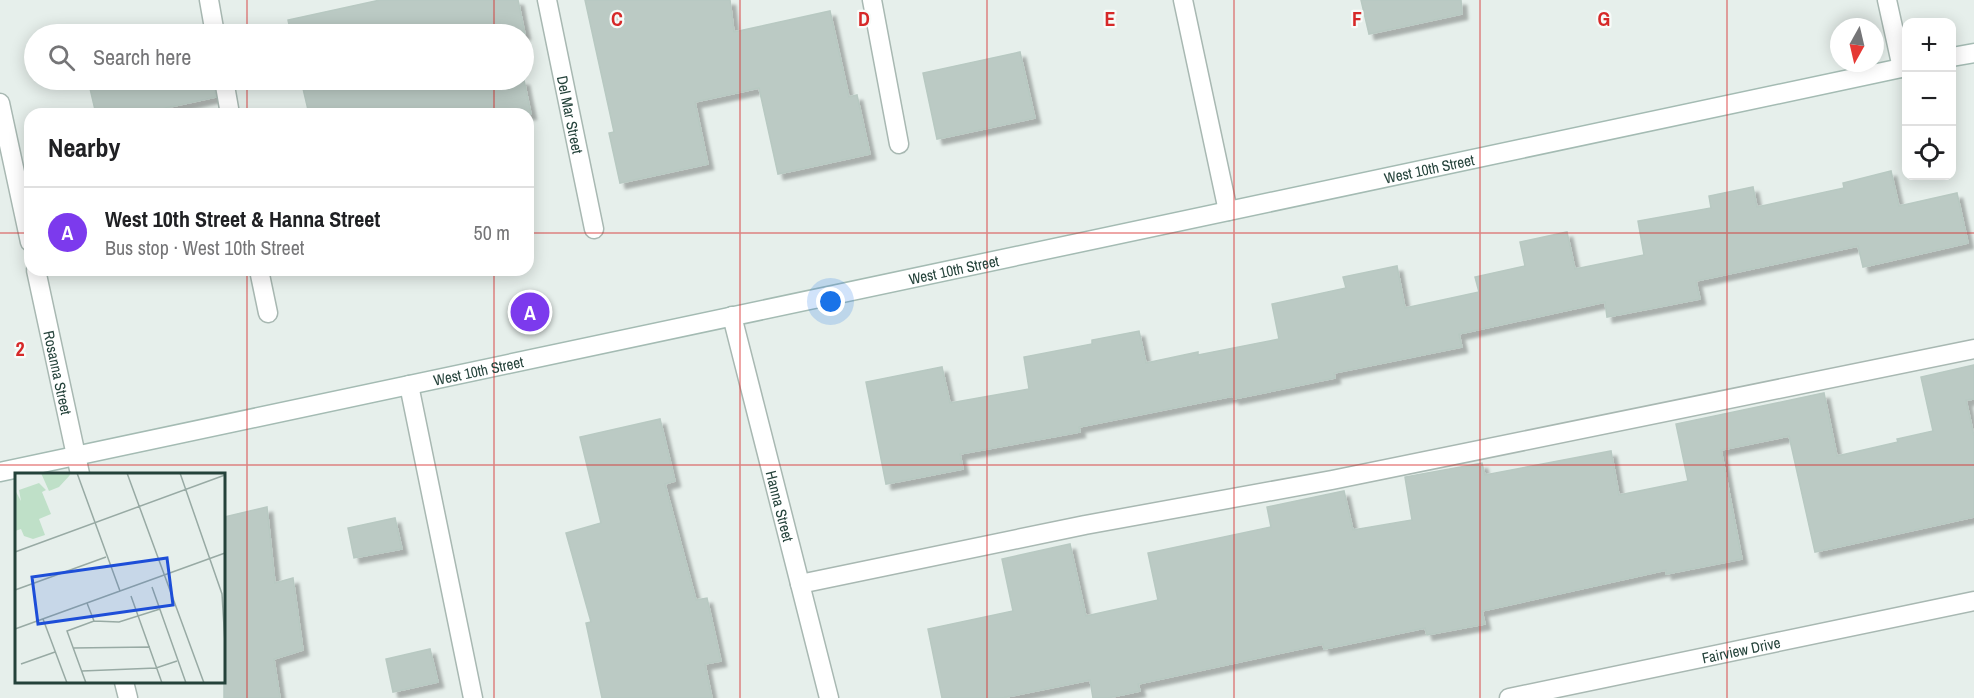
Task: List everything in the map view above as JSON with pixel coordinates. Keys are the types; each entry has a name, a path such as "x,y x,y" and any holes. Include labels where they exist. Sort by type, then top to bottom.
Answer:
{"street":[{"path":"209,0 213,24"},
{"name":"Del Mar Street","path":"547,0 594,229"},
{"path":"872,0 899,144"},
{"path":"1182,0 1228,211"},
{"path":"1887,0 1902,59"},
{"path":"1956,56 1974,52"},
{"name":"West 10th Street","path":"0,472 1902,67"},
{"path":"226,90 229,108"},
{"path":"0,103 24,214"},
{"name":"Rosanna Street","path":"37,276 80,473"},
{"path":"261,276 268,313"},
{"name":"Hanna Street","path":"732,316 829,698"},
{"path":"800,584 1085,525 1332,480 1974,349"},
{"path":"409,385 472,698"},
{"name":"Fairview Drive","path":"1509,698 1974,601"},
{"path":"124,683 128,698"}],"building":[{"path":"380,0 518,0 523,24 289,24 288,20"},
{"path":"585,0 730,0 734,32 830,11 849,97 857,95 870,154 778,174 759,88 695,102 708,164 620,183 609,133 614,132"},
{"path":"1361,0 1461,0 1462,14 1369,34"},
{"path":"1020,52 1035,118 937,139 923,73"},
{"path":"90,90 215,90 216,97 166,108 95,108"},
{"path":"303,90 526,90 530,108 308,108"},
{"path":"1891,171 1899,206 1957,193 1968,243 1863,267 1858,246 1696,281 1700,299 1607,317 1605,302 1459,334 1462,347 1334,373 1335,378 1079,427 1080,432 960,454 963,469 886,484 866,382 942,367 950,403 1029,389 1024,357 1092,344 1092,340 1139,331 1146,363 1279,339 1272,304 1346,288 1343,277 1397,266 1405,308 1479,292 1475,277 1525,266 1520,242 1567,232 1575,269 1644,255 1638,221 1711,208 1709,196 1753,187 1757,207 1844,188 1843,183"},
{"path":"1974,365 1974,399 1966,400 1974,436 1974,517 1815,552 1789,436 1721,450 1742,559 1666,574 1666,570 1482,611 1485,624 1427,635 1425,628 1324,649 1323,644 1138,684 1140,691 1108,698 1093,698 1090,680 1002,698 942,698 928,629 1013,611 1002,559 1070,544 1086,616 1158,600 1148,553 1271,527 1267,507 1344,491 1353,530 1412,520 1405,477 1482,463 1485,475 1611,451 1619,495 1688,481 1676,424 1824,393 1837,456 1898,442 1897,439 1933,431 1921,377"},
{"path":"660,419 675,481 665,484 696,600 707,598 721,661 705,664 712,698 602,698 586,623 591,622 566,533 601,523 580,437"},
{"path":"267,507 275,583 293,578 303,650 274,659 280,698 224,698 225,517"},
{"path":"395,518 402,549 354,558 348,528"},
{"path":"430,649 438,682 393,692 386,659"}],"place":[{"name":"West 10th Street & Hanna Street","path":"530,312"}]}
